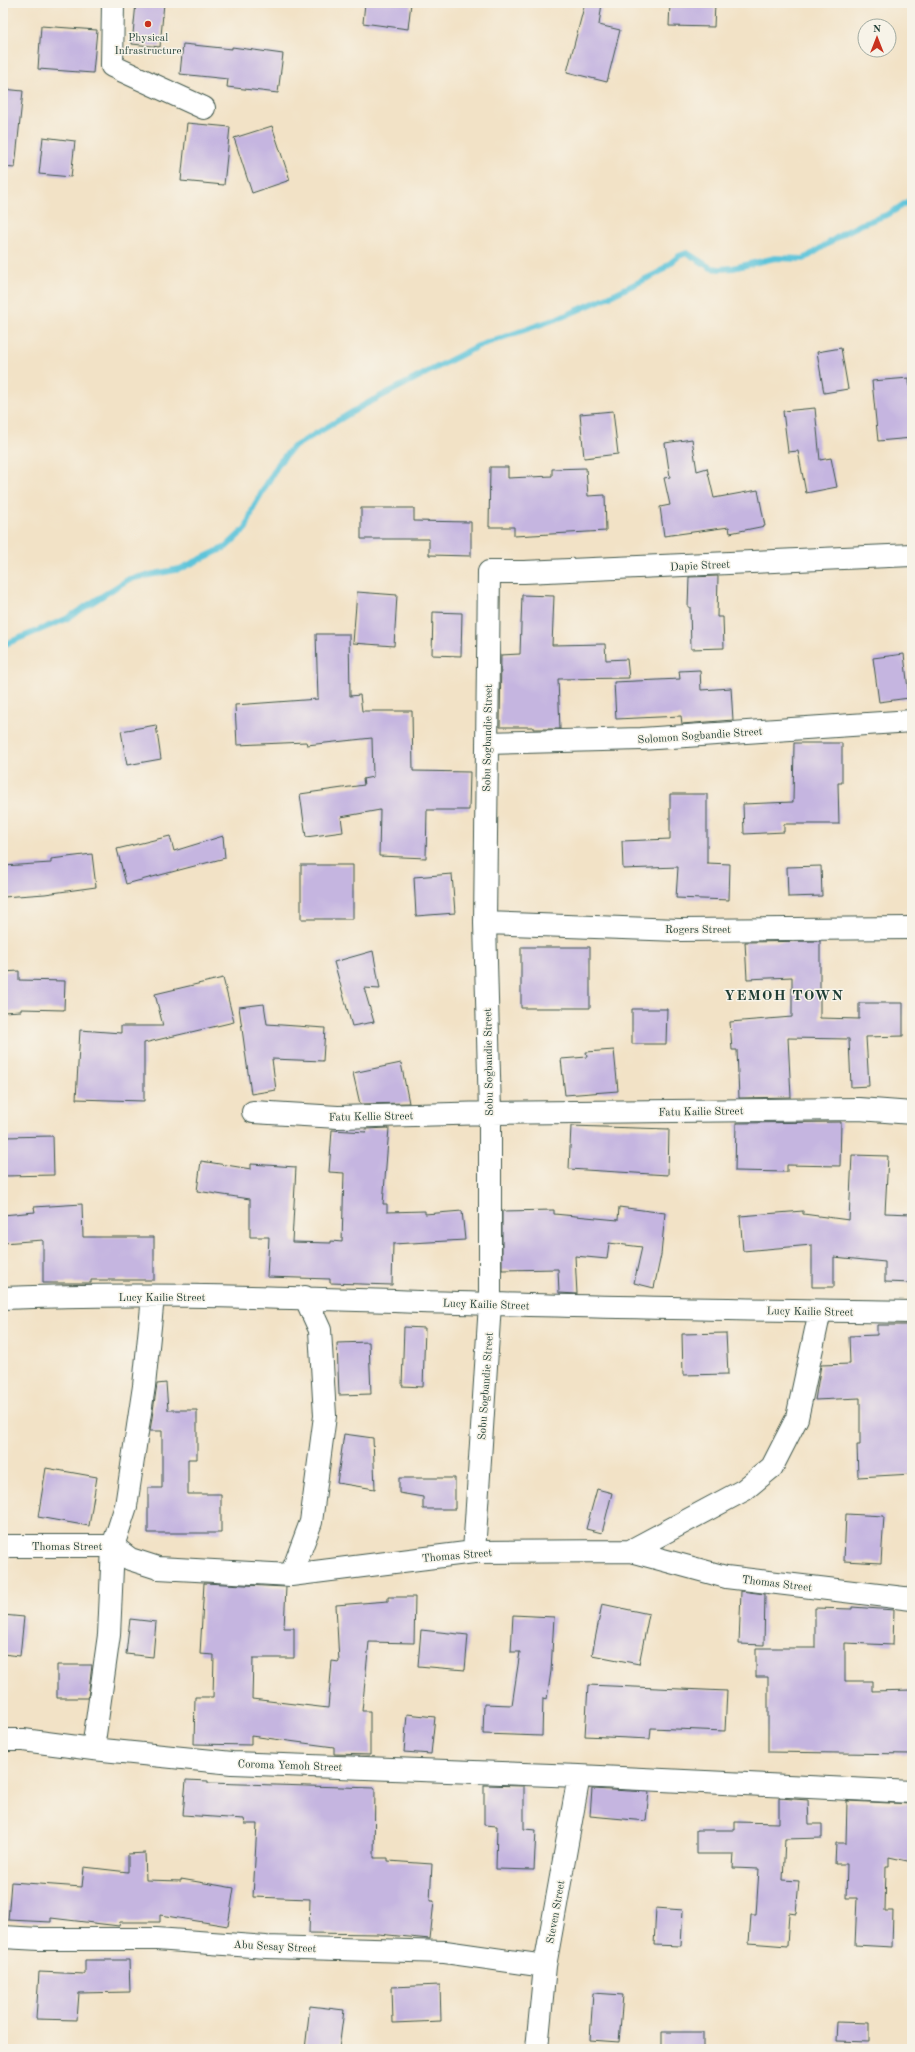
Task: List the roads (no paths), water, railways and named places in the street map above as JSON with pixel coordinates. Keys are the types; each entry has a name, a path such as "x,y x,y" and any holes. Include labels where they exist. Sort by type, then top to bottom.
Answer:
{"street":[{"path":"113,3 112,66 204,108"},
{"name":"Dapie Street","path":"489,572 524,572 912,556"},
{"name":"Sobu Sogbandie Street","path":"474,1552 490,1304 490,1114 485,923 489,572"},
{"name":"Solomon Sogbandie Street","path":"487,742 641,739 912,721"},
{"name":"Rogers Street","path":"485,923 679,930 912,928"},
{"name":"Fatu Kailie Street","path":"490,1114 859,1109 912,1113"},
{"name":"Fatu Kellie Street","path":"253,1112 338,1117 490,1114"},
{"name":"Lucy Kailie Street","path":"3,1298 60,1296 305,1297 490,1304 912,1312"},
{"path":"93,1749 109,1635 113,1546 126,1506 144,1386 153,1297"},
{"path":"291,1575 311,1522 325,1416 320,1330 305,1297"},
{"path":"630,1551 744,1490 772,1467 798,1418 820,1311"},
{"name":"Thomas Street","path":"3,1546 113,1546 130,1558 158,1568 291,1575 474,1552 630,1551 726,1577 912,1599"},
{"name":"Coroma Yemoh Street","path":"3,1740 23,1740 93,1749 232,1763 579,1776 912,1792"},
{"name":"Steven Street","path":"537,2049 545,1966 579,1776"},
{"name":"Abu Sesay Street","path":"3,1937 39,1939 156,1939 266,1947 445,1952 545,1966"}],"waterway":[{"path":"3,645 66,619 129,579 180,569 226,547 246,528 254,506 279,463 292,448 364,405 478,346 562,317 610,296 658,273 679,256 687,253 711,268 720,269 733,268 775,258 804,259 844,233 862,224 889,214 912,199"}],"place":[{"name":"Physical Infrastructure","path":"148,24"}],"district":[{"name":"YEMOH TOWN","path":"784,995"}]}
